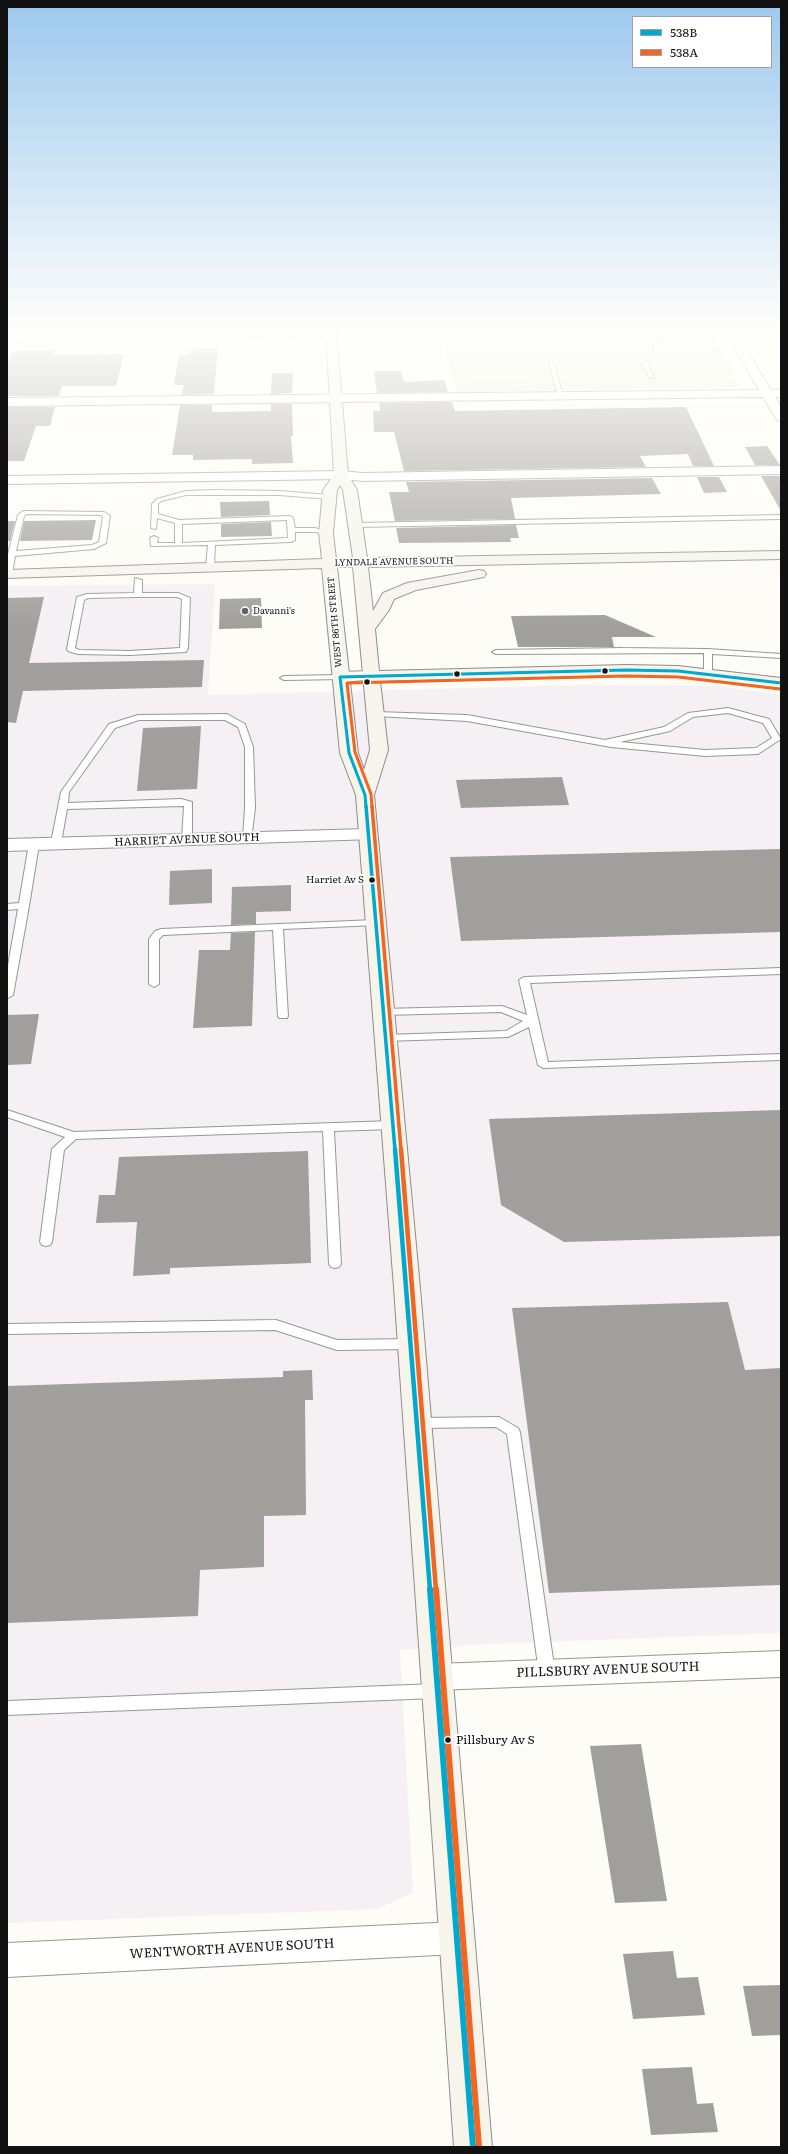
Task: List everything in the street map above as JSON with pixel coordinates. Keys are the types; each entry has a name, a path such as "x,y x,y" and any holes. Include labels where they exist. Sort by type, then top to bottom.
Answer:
{"street":[{"name":"WEST 86TH STREET","path":"338,431 341,475 350,490 356,525 379,750 365,795"},
{"path":"7,480 341,475 363,477 781,470"},
{"name":"WEST 86TH STREET","path":"341,475 330,490 328,497 326,533 349,753 365,795 411,1344 436,1684 473,2147"},
{"path":"248,566 266,561 289,559 309,552 319,544 326,533"},
{"name":"LYNDALE AVENUE SOUTH","path":"7,576 138,580 330,570 781,555"},
{"name":"LYNDALE AVENUE SOUTH","path":"7,576 210,566 248,566 330,570"},
{"name":"LYNDALE AVENUE SOUTH","path":"361,569 479,574 781,569"},
{"path":"367,628 388,596 412,586 479,574"},
{"path":"340,677 626,670 708,674 781,683"},
{"name":"HARRIET AVENUE SOUTH","path":"7,845 368,835"},
{"name":"PILLSBURY AVENUE SOUTH","path":"436,1684 547,1673 781,1664"},
{"name":"WENTWORTH AVENUE SOUTH","path":"7,1960 457,1938"}],"lane":[{"path":"154,528 155,504 159,500 186,493 250,492 328,497"},
{"path":"7,576 11,550 21,516 25,512 102,512 107,516 102,543 94,547 11,550"},
{"path":"154,515 179,522 226,524 253,523 290,518 292,530 291,540 251,539 225,540 212,544 153,545 154,538"},
{"path":"356,525 781,517"},
{"path":"178,545 179,522"},
{"path":"292,530 315,530 326,533"},
{"path":"210,566 212,544"},
{"path":"138,580 138,595"},
{"path":"138,595 178,595 186,598 183,650 74,652 71,649 80,600 87,596 138,595"},
{"path":"496,652 622,650 708,651 781,656"},
{"path":"708,651 708,674"},
{"path":"284,678 340,677"},
{"path":"376,714 467,718 605,743 705,752 758,751 777,739 766,721 728,710 691,714 667,729 605,743"},
{"path":"56,843 65,792 112,726 138,718 227,717 242,726 249,747 250,808 248,838"},
{"path":"63,806 181,802 189,804 187,840"},
{"path":"8,995 34,844"},
{"path":"7,907 24,906"},
{"path":"154,984 154,939 159,933 165,931 375,923"},
{"path":"278,927 283,1016"},
{"path":"781,971 524,980 543,1065 781,1057"},
{"path":"384,1025 502,1009 532,1021"},
{"path":"384,1025 508,1034 532,1021"},
{"path":"7,1113 73,1136 392,1125"},
{"path":"328,1127 335,1264"},
{"path":"46,1242 58,1149 73,1136"},
{"path":"7,1329 276,1325 337,1345 411,1344"},
{"path":"417,1422 499,1422 513,1432 547,1673"},
{"path":"7,1708 436,1684"}],"shaded area":[{"path":"215,584 208,695 586,685 719,686 781,695 781,1633 487,1644 400,1650 413,1893 377,1909 7,1923 7,586"}],"building":[{"path":"7,431 34,431 24,461 7,461"},
{"path":"176,431 293,431 293,436 291,436 293,463 252,464 252,459 193,460 193,455 172,455"},
{"path":"374,431 697,431 714,466 693,466 688,454 640,456 646,467 404,471 394,432 374,432"},
{"path":"767,446 780,465 755,465 745,447"},
{"path":"761,476 781,476 781,511"},
{"path":"697,477 719,477 727,492 704,493"},
{"path":"652,478 661,494 511,498 515,519 395,521 389,492 409,492 406,482"},
{"path":"269,501 270,515 221,517 220,502"},
{"path":"96,520 92,540 20,541 24,521"},
{"path":"7,521 15,521 10,541 7,541"},
{"path":"271,522 272,536 221,537 221,524"},
{"path":"516,525 519,538 510,538 511,542 399,543 396,528"},
{"path":"44,597 29,663 204,660 202,687 23,691 16,723 7,722 7,598"},
{"name":"Davanni's","path":"261,598 262,628 219,629 220,599"},
{"path":"605,615 656,637 612,637 614,647 518,647 511,616"},
{"path":"201,726 197,789 137,791 143,728"},
{"path":"562,777 569,805 461,808 456,780"},
{"path":"781,849 781,932 461,941 450,857"},
{"path":"212,869 212,903 169,905 170,871"},
{"path":"291,885 291,911 256,912 256,924 231,925 232,887"},
{"path":"255,932 252,1026 193,1028 199,950 230,950 231,933"},
{"path":"39,1014 31,1064 7,1065 7,1015"},
{"path":"781,1110 781,1236 564,1242 501,1205 489,1119"},
{"path":"308,1151 311,1263 170,1268 170,1274 133,1276 137,1222 96,1223 99,1195 115,1195 119,1157"},
{"path":"728,1302 745,1370 781,1368 781,1585 549,1593 512,1308"},
{"path":"312,1370 313,1400 305,1400 306,1515 264,1516 264,1567 200,1570 198,1616 7,1623 7,1386 283,1377 283,1371"},
{"path":"641,1744 667,1901 615,1903 590,1746"},
{"path":"673,1951 677,1978 698,1977 705,2015 633,2019 623,1954"},
{"path":"781,1985 781,2035 752,2036 743,1986"},
{"path":"692,2067 697,2104 713,2103 718,2132 651,2135 642,2069"}],"transit line":[{"name":"538B","path":"473,2147 407,1288 365,795 349,753 340,677 626,670 678,671 781,683"},
{"name":"538A","path":"479,2147 413,1288 371,794 355,752 347,683 626,676 678,677 780,689"}],"place":[{"name":"Davanni's","path":"245,611"},
{"name":"Harriet Av S","path":"372,880"},
{"name":"Pillsbury Av S","path":"448,1740"}]}
